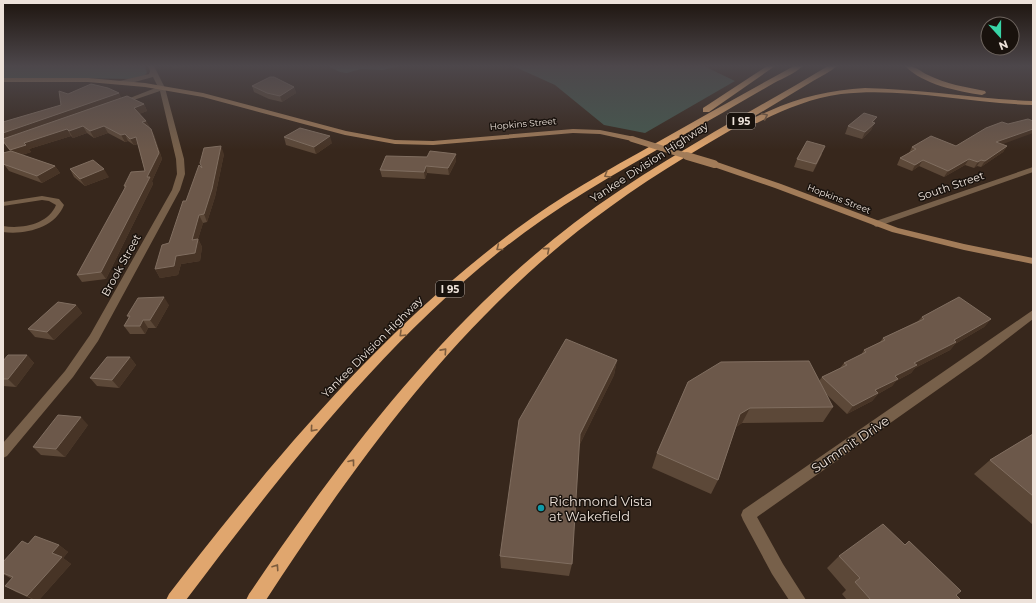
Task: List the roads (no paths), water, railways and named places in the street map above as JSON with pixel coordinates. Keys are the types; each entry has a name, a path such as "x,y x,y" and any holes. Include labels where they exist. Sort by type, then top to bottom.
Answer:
{"highway":[{"path":"622,166 729,94"},
{"name":"Yankee Division Highway","path":"175,600 285,460 387,349 446,293 497,249 566,200 622,166 749,94"},
{"name":"Yankee Division Highway","path":"255,600 283,558 345,472 427,369 482,310 533,262 577,226 620,195 786,94"},
{"path":"656,173 761,117 787,106 831,94"},
{"path":"925,94 1033,103"},
{"path":"989,94 1033,97"}],"main road":[{"name":"Hopkins Street","path":"198,94 353,134 395,142 425,143 573,131 600,132 632,139 714,164 778,186 876,224 949,244 1033,261"}],"street":[{"path":"116,104 144,94"},
{"name":"Brook Street","path":"3,452 64,380 87,350 176,190 180,179 181,164 164,94"},
{"name":"South Street","path":"876,224 1033,169"},
{"path":"3,204 47,198 58,201 60,205 59,211 53,217 38,225 14,230 3,229"},
{"name":"Summit Drive","path":"798,600 779,572 764,541 748,515 977,356 1033,314"}],"place":[{"name":"Richmond Vista at Wakefield","path":"541,508"}]}
